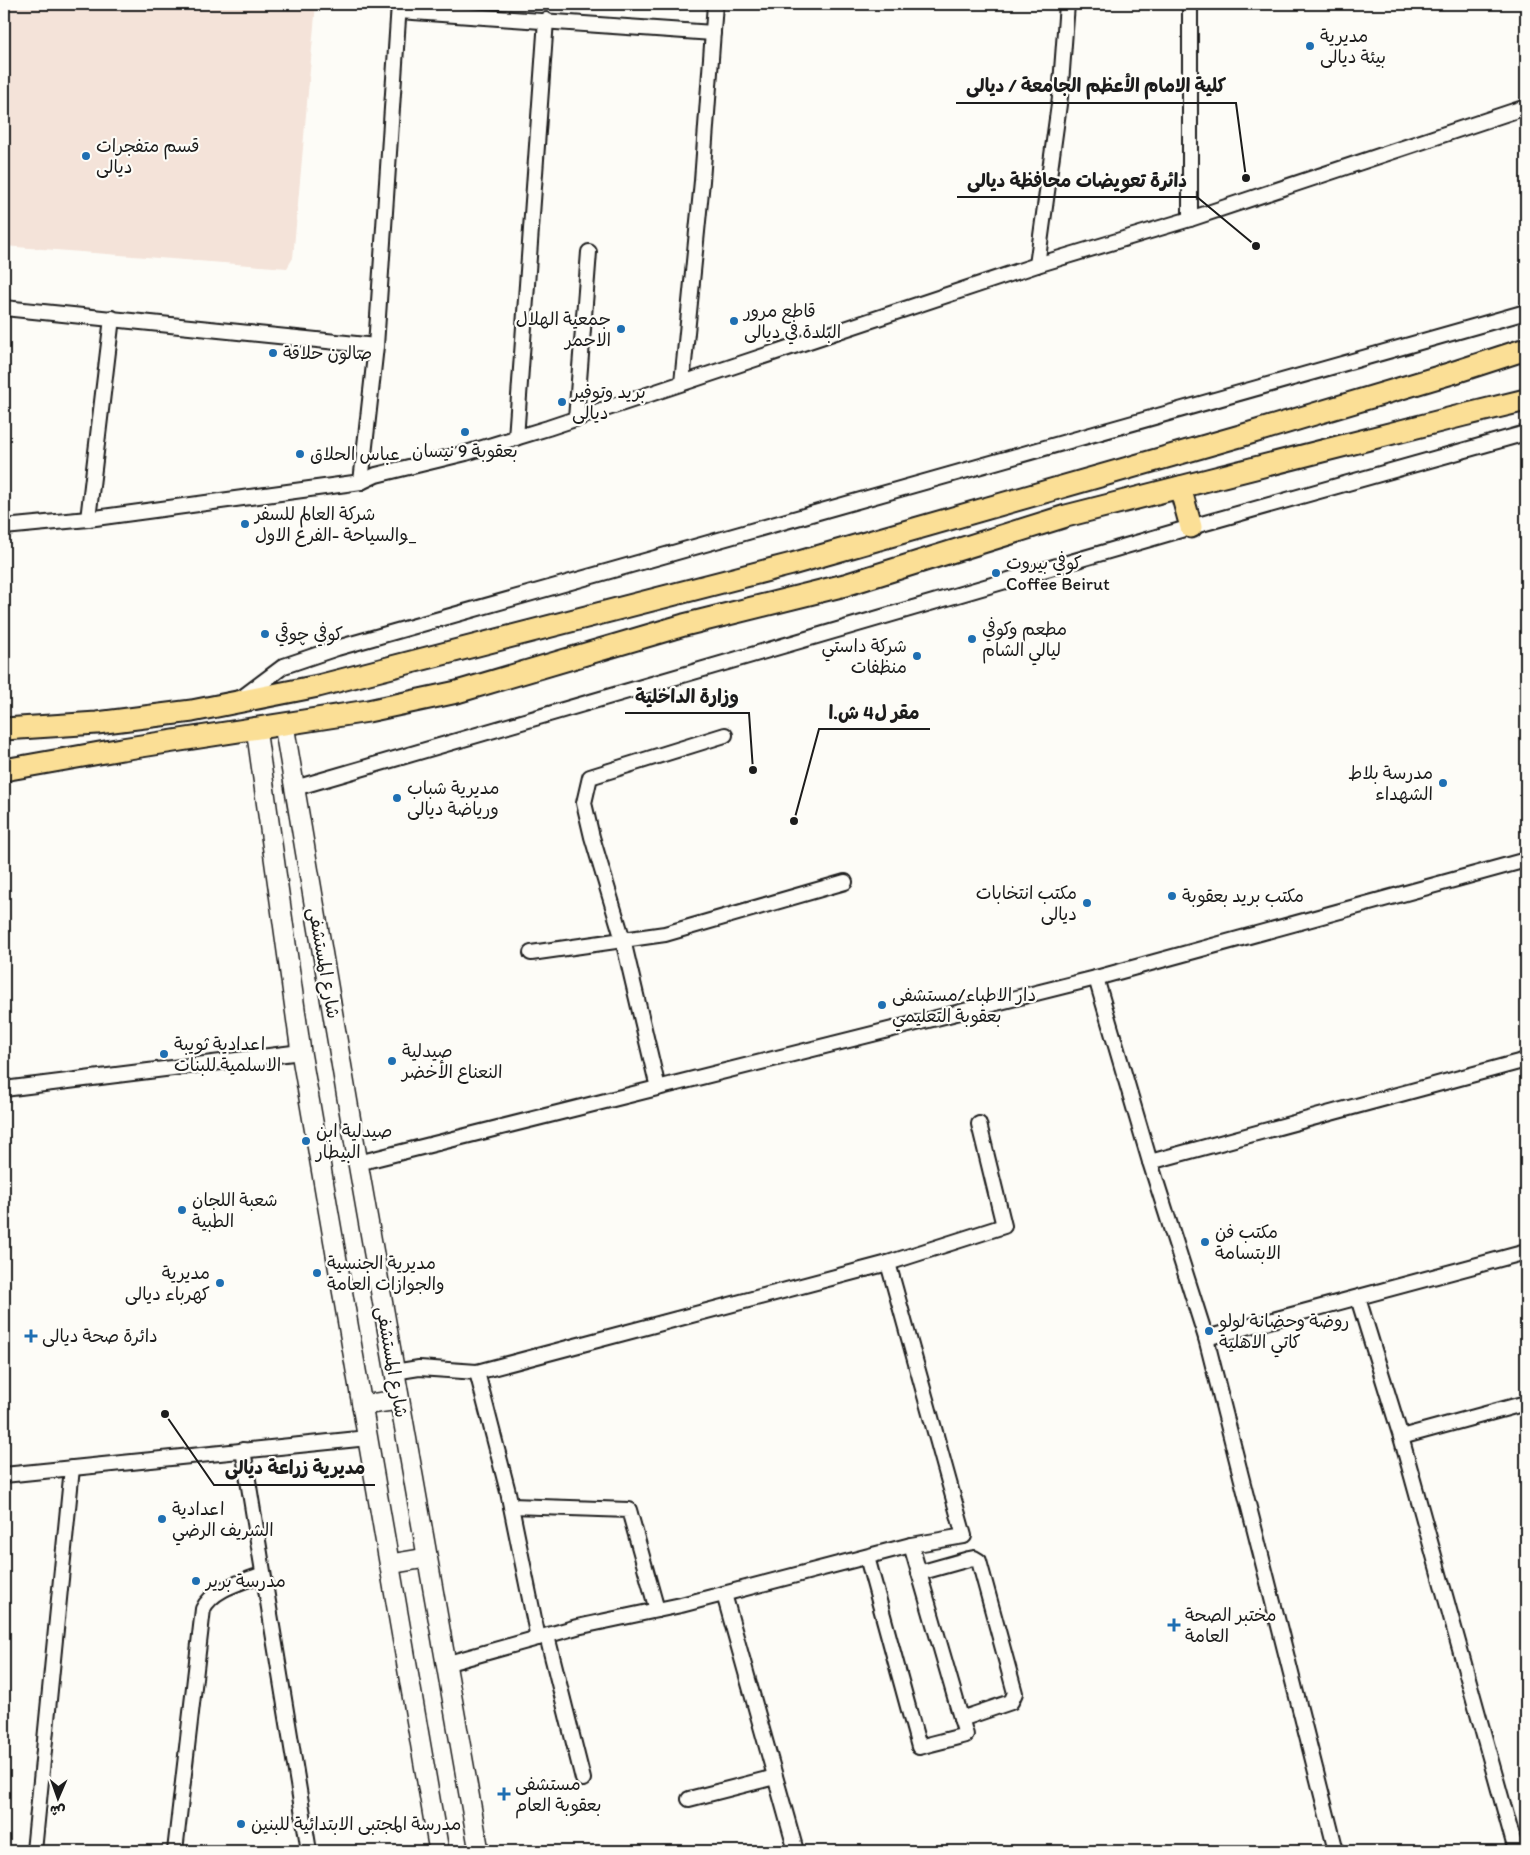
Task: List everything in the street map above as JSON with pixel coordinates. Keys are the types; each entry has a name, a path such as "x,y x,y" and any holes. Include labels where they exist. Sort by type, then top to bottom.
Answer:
{"main road":[{"path":"4,729 97,724 192,711 318,686 792,564 1247,434 1526,349"},
{"path":"4,770 122,749 368,711 457,692 684,625 845,585 1066,516 1526,400"},
{"path":"1180,487 1191,527"}],"street":[{"path":"682,383 702,181 715,4"},
{"path":"1037,265 1060,97 1067,4"},
{"path":"1190,4 1190,219"},
{"path":"361,482 376,346 399,7 713,33"},
{"path":"516,438 546,20"},
{"path":"4,527 88,519 361,482 376,475 466,453 576,419 1037,265 1190,219 1526,107"},
{"path":"576,419 589,252"},
{"path":"4,308 376,346"},
{"path":"234,703 284,666 337,648 1526,312"},
{"path":"88,519 112,318"},
{"path":"295,788 1191,527 1526,433"},
{"name":"شارع المستشفى","path":"284,725 426,1558 479,1851"},
{"name":"شارع المستشفى","path":"256,728 301,1052 439,1851"},
{"path":"658,1088 623,940 592,838 584,803 590,778 725,735"},
{"path":"276,871 277,864 281,859 293,854 305,860 308,866"},
{"path":"358,1164 1096,978 1526,860"},
{"path":"531,953 665,934 845,882"},
{"path":"1096,978 1150,1162 1206,1338 1336,1851"},
{"path":"4,1089 301,1052"},
{"path":"1150,1162 1526,1060"},
{"path":"394,1372 420,1368 477,1372 888,1263 1004,1226 979,1124"},
{"path":"1206,1338 1526,1252"},
{"path":"445,1664 577,1627 724,1594 911,1545 964,1536 888,1263"},
{"path":"1358,1298 1401,1437 1516,1851"},
{"path":"477,1372 542,1637 583,1779"},
{"path":"362,1405 399,1400"},
{"path":"1401,1437 1526,1403"},
{"path":"4,1475 368,1438"},
{"path":"243,1450 309,1851"},
{"path":"34,1851 72,1468"},
{"path":"511,1506 629,1510 657,1610"},
{"path":"867,1557 919,1747 966,1735 911,1545"},
{"path":"390,1564 426,1558"},
{"path":"919,1573 969,1559 974,1558 979,1561 1015,1694 1012,1702 961,1719"},
{"path":"175,1851 203,1610 206,1603 226,1589 263,1574"},
{"path":"724,1594 796,1851"},
{"path":"689,1799 775,1778"}],"shaded area":[{"path":"4,4 316,4 293,258 287,268 4,246"}],"place":[{"name":"مديرية بيئة ديالى","path":"1310,46"},
{"name":"قسم متفجرات ديالى","path":"86,156"},
{"name":"كلية الامام الأعظم الجامعة / ديالى","path":"1246,178"},
{"name":"دائرة تعويضات محافظة ديالى","path":"1256,246"},
{"name":"قاطع مرور البلدة في ديالى","path":"734,321"},
{"name":"جمعية الهلال الاحمر","path":"621,329"},
{"name":"صالون حلاقة","path":"273,353"},
{"name":"بريد وتوفير ديالى","path":"562,402"},
{"name":"بعقوبة 9 نيسان","path":"465,432"},
{"name":"عباس الحلاق","path":"300,454"},
{"name":"شركة العالم للسفر والسياحة -الفرع الاول_","path":"245,524"},
{"name":"كوفي بيروت Coffee Beirut","path":"996,573"},
{"name":"كوفي چوقي","path":"265,634"},
{"name":"مطعم وكوفي ليالي الشام","path":"972,639"},
{"name":"شركة داستي منظفات","path":"917,656"},
{"name":"وزارة الداخلية","path":"753,770"},
{"name":"مدرسة بلاط الشهداء","path":"1443,783"},
{"name":"مديرية شباب ورياضة ديالى","path":"397,798"},
{"name":"مقر ل4 ش.ا","path":"794,821"},
{"name":"مكتب بريد بعقوبة","path":"1172,896"},
{"name":"مكتب انتخابات ديالى","path":"1087,903"},
{"name":"دار الاطباء/مستشفى بعقوبة التعليمي","path":"882,1005"},
{"name":"اعدادية ثويبة الاسلمية للبنات","path":"164,1054"},
{"name":"صيدلية النعناع الأخضر","path":"392,1061"},
{"name":"صيدلية ابن البيطار","path":"306,1141"},
{"name":"شعبة اللجان الطبية","path":"182,1210"},
{"name":"مكتب فن الابتسامة","path":"1205,1242"},
{"name":"مديرية الجنسية والجوازات العامة","path":"317,1273"},
{"name":"مديرية كهرباء ديالى","path":"220,1283"},
{"name":"روضة وحضانة لولو كاتي الاهلية","path":"1209,1331"},
{"name":"دائرة صحة ديالى","path":"31,1336"},
{"name":"مديرية زراعة ديالى","path":"165,1414"},
{"name":"اعدادية الشريف الرضي","path":"162,1519"},
{"name":"مدرسة برير","path":"196,1581"},
{"name":"مختبر الصحة العامة","path":"1174,1625"},
{"name":"مستشفى بعقوبة العام","path":"504,1794"},
{"name":"مدرسة المجتبى الابتدائية للبنين","path":"241,1824"}]}
